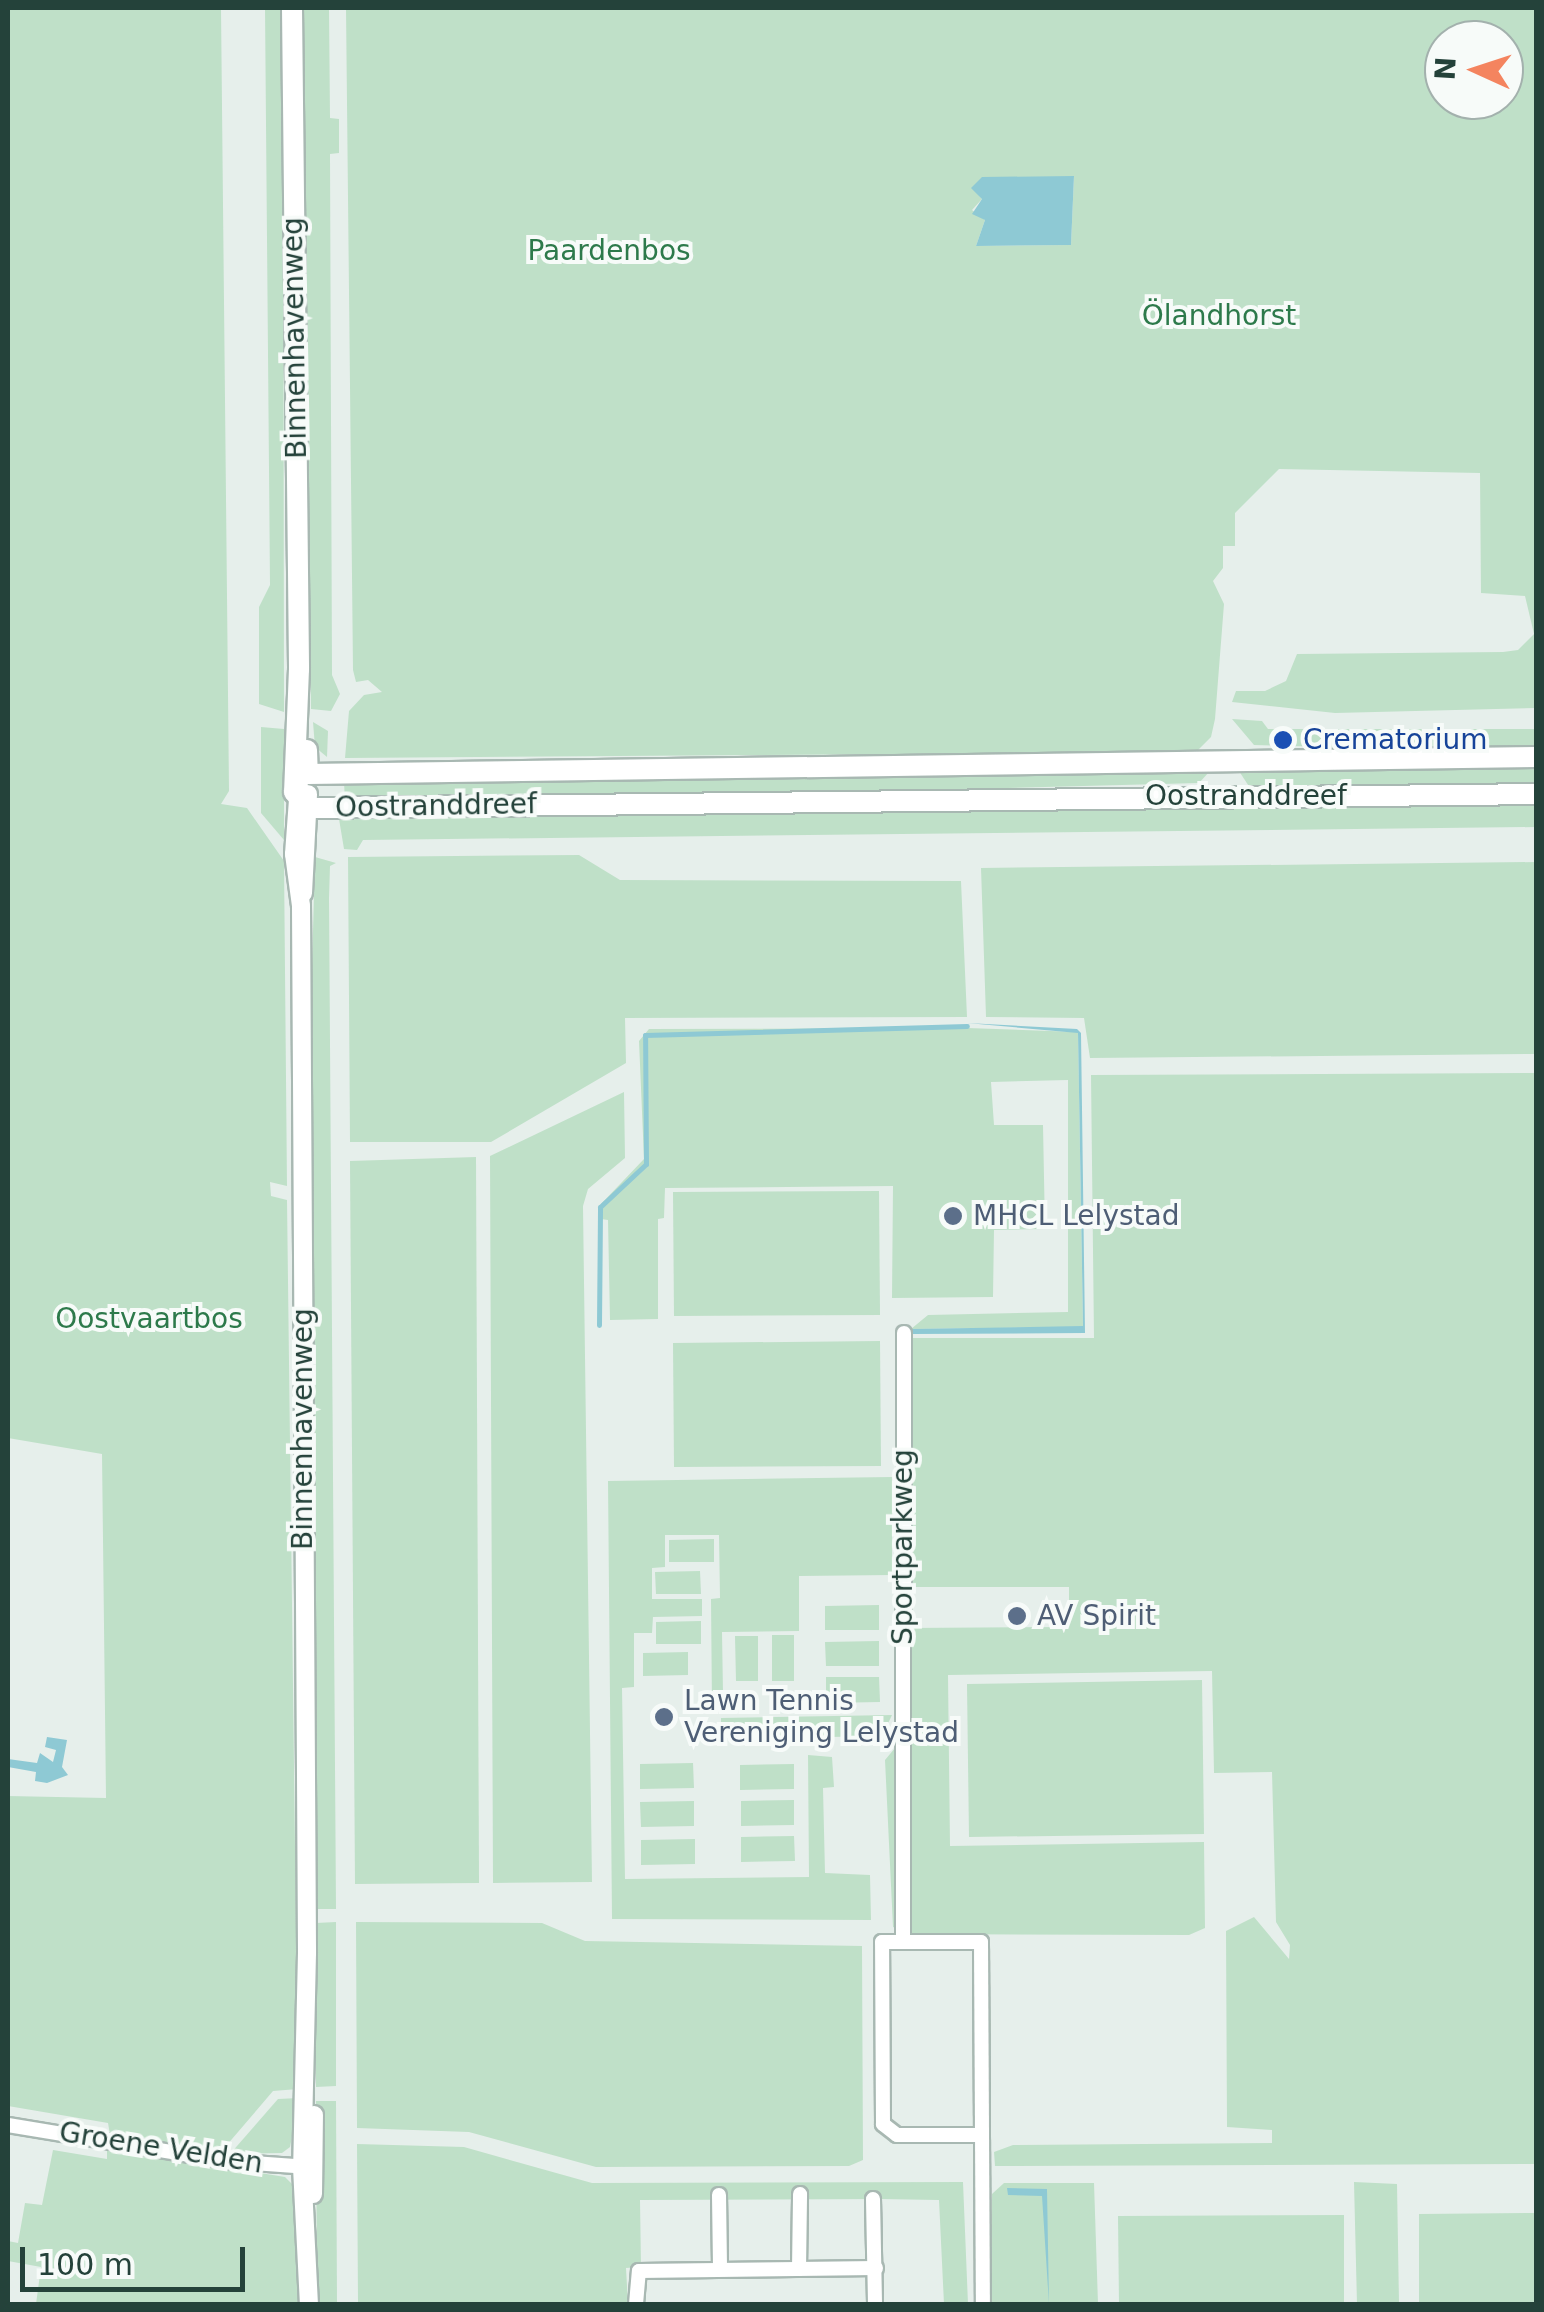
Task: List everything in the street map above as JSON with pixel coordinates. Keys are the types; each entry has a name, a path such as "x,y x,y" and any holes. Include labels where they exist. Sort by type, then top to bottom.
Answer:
{"main road":[{"name":"Binnenhavenweg","path":"292,8 301,800"},
{"name":"Binnenhavenweg","path":"299,669 308,774"},
{"name":"Oostranddreef","path":"308,774 1536,757"},
{"name":"Oostranddreef","path":"301,800 1536,794"}],"street":[{"name":"Oostranddreef","path":"301,800 308,774"},
{"name":"Binnenhavenweg","path":"301,800 309,2304"},
{"name":"Sportparkweg","path":"902,1940 904,1333"},
{"path":"981,2135 897,2135 883,2124 882,1942 981,1942 983,2304"},
{"name":"Groene Velden","path":"8,2125 224,2161 308,2167"},
{"path":"719,2194 720,2269"},
{"path":"799,2270 800,2194"},
{"path":"874,2199 876,2304"},
{"path":"636,2304 639,2271 876,2268"}],"green space":[{"name":"Oostvaartbos","path":"8,8 221,8 229,791 221,804 247,808 284,861 287,1186 270,1182 271,1196 287,1200 298,2089 273,2091 220,2153 110,2135 108,2123 8,2106 8,1796 106,1798 102,1454 8,1438"},
{"path":"265,8 283,8 284,712 259,704 259,607 270,585"},
{"path":"303,8 329,8 330,118 339,119 339,153 330,154 332,675 340,694 331,711 311,709"},
{"name":"Paardenbos","path":"346,8 1536,8 1536,708 1335,713 1232,702 1236,691 1265,691 1286,681 1297,654 1518,650 1534,634 1525,596 1481,593 1480,473 1279,469 1235,513 1235,546 1223,546 1223,568 1213,581 1224,604 1215,719 1211,737 1196,752 345,758 349,711 364,695 382,692 368,680 356,682","holes":["1074,176 1071,245 976,246 985,220 972,210 982,199 977,193"]},
{"path":"1232,719 1262,721 1268,729 1536,729 1536,752 1254,745"},
{"path":"313,722 328,731 327,757 315,747"},
{"path":"261,727 284,729 284,840 261,813"},
{"path":"1536,762 1536,789 1250,788 1239,771 1239,765"},
{"path":"1210,771 1199,783 345,805 344,780"},
{"path":"1536,798 1536,827 363,840 357,850 344,849 339,819 1224,801 1307,808 1352,799"},
{"path":"579,855 620,880 961,881 967,1017 625,1018 626,1063 491,1142 350,1142 348,857"},
{"path":"315,857 336,863 330,866 329,898 336,1909 315,1909 309,1080"},
{"path":"1536,862 1536,1054 1090,1058 1084,1018 986,1017 981,868"},
{"path":"967,1028 1078,1032 1083,1327 911,1329 928,1315 1068,1312 1068,1080 991,1082 994,1125 1043,1125 1045,1229 994,1230 993,1297 892,1298 893,1186 665,1188 664,1218 658,1219 658,1319 610,1320 608,1220 601,1219 601,1204 644,1159 639,1041 649,1029"},
{"path":"1536,1073 1536,2164 995,2166 994,2152 1013,2145 1272,2143 1272,2130 1227,2127 1226,1931 1254,1917 1289,1959 1290,1945 1276,1922 1272,1772 1214,1773 1212,1671 948,1675 950,1846 1204,1842 1205,1928 1189,1935 910,1934 893,1927 885,1760 905,1736 908,1628 1069,1627 1069,1587 908,1587 910,1338 1094,1338 1091,1075"},
{"path":"624,1092 625,1158 588,1189 583,1206 592,1882 493,1883 490,1156"},
{"path":"476,1157 479,1883 355,1884 350,1161"},
{"path":"879,1191 880,1315 674,1316 673,1192"},
{"path":"880,1341 881,1466 674,1467 673,1343"},
{"path":"892,1477 892,1575 799,1576 799,1631 722,1632 723,1693 747,1694 747,1708 712,1708 711,1599 720,1598 719,1535 665,1535 665,1567 652,1568 652,1599 702,1599 702,1616 653,1617 652,1633 634,1633 634,1687 622,1688 625,1879 809,1877 808,1755 832,1757 834,1787 823,1788 825,1873 870,1875 871,1920 612,1919 608,1481"},
{"path":"714,1539 714,1562 669,1562 669,1540"},
{"path":"700,1571 701,1594 656,1594 655,1572"},
{"path":"879,1605 879,1630 825,1630 825,1606"},
{"path":"701,1621 701,1644 656,1644 656,1622"},
{"path":"772,1635 794,1635 794,1681 772,1681"},
{"path":"735,1636 758,1636 758,1681 736,1681"},
{"path":"879,1641 879,1666 826,1666 825,1642"},
{"path":"688,1652 688,1675 643,1676 643,1653"},
{"path":"826,1677 879,1677 880,1702 826,1703"},
{"path":"1202,1680 1204,1834 969,1837 967,1684"},
{"path":"892,1715 882,1736 721,1739 721,1718"},
{"path":"693,1763 694,1788 640,1789 640,1764"},
{"path":"794,1764 794,1789 740,1790 740,1765"},
{"path":"794,1800 794,1825 741,1826 741,1801"},
{"path":"694,1801 694,1826 641,1827 640,1802"},
{"path":"794,1836 795,1861 741,1862 741,1837"},
{"path":"695,1839 695,1864 641,1865 641,1840"},
{"path":"336,1922 336,2086 316,2087 316,1923"},
{"path":"356,1922 542,1923 585,1941 862,1946 863,2160 849,2166 596,2167 469,2132 357,2128"},
{"path":"299,2098 290,2147 282,2153 230,2154 278,2099"},
{"path":"316,2101 336,2101 337,2304 317,2304"},
{"path":"357,2144 464,2147 592,2183 963,2182 968,2304 944,2304 939,2200 881,2199 640,2200 641,2267 626,2268 628,2304 358,2304"},
{"path":"107,2148 285,2177 295,2187 300,2304 36,2304 41,2267 8,2261 8,2241 18,2243 25,2203 42,2205 53,2150 107,2159"},
{"path":"1354,2182 1397,2184 1399,2304 1357,2304"},
{"path":"1004,2183 1094,2183 1098,2304 991,2304 992,2194"},
{"path":"1536,2213 1536,2304 1419,2304 1419,2214"},
{"path":"1344,2215 1344,2304 1119,2304 1118,2216"}],"water":[{"path":"1074,176 1071,245 976,246 985,220 972,214 982,199 971,188 982,177"},
{"path":"967,1023 1077,1029 1081,1033 1085,1333 911,1334 911,1329 1083,1326 1078,1033"},
{"path":"47,1737 67,1740 62,1767 68,1775 47,1783 35,1781 36,1772 8,1767 8,1759 37,1763 40,1753 53,1762 56,1750 45,1747"},
{"path":"1007,2188 1047,2189 1049,2304 1042,2196 1008,2195"}],"waterway":[{"path":"599,1325 600,1207 646,1164 645,1035 967,1026"}],"place":[{"name":"Crematorium","path":"1283,740"},
{"name":"MHCL Lelystad","path":"953,1216"},
{"name":"AV Spirit","path":"1017,1616"},
{"name":"Lawn Tennis Vereniging Lelystad","path":"664,1717"}],"park label":[{"name":"Ölandhorst","path":"1219,316"}]}
